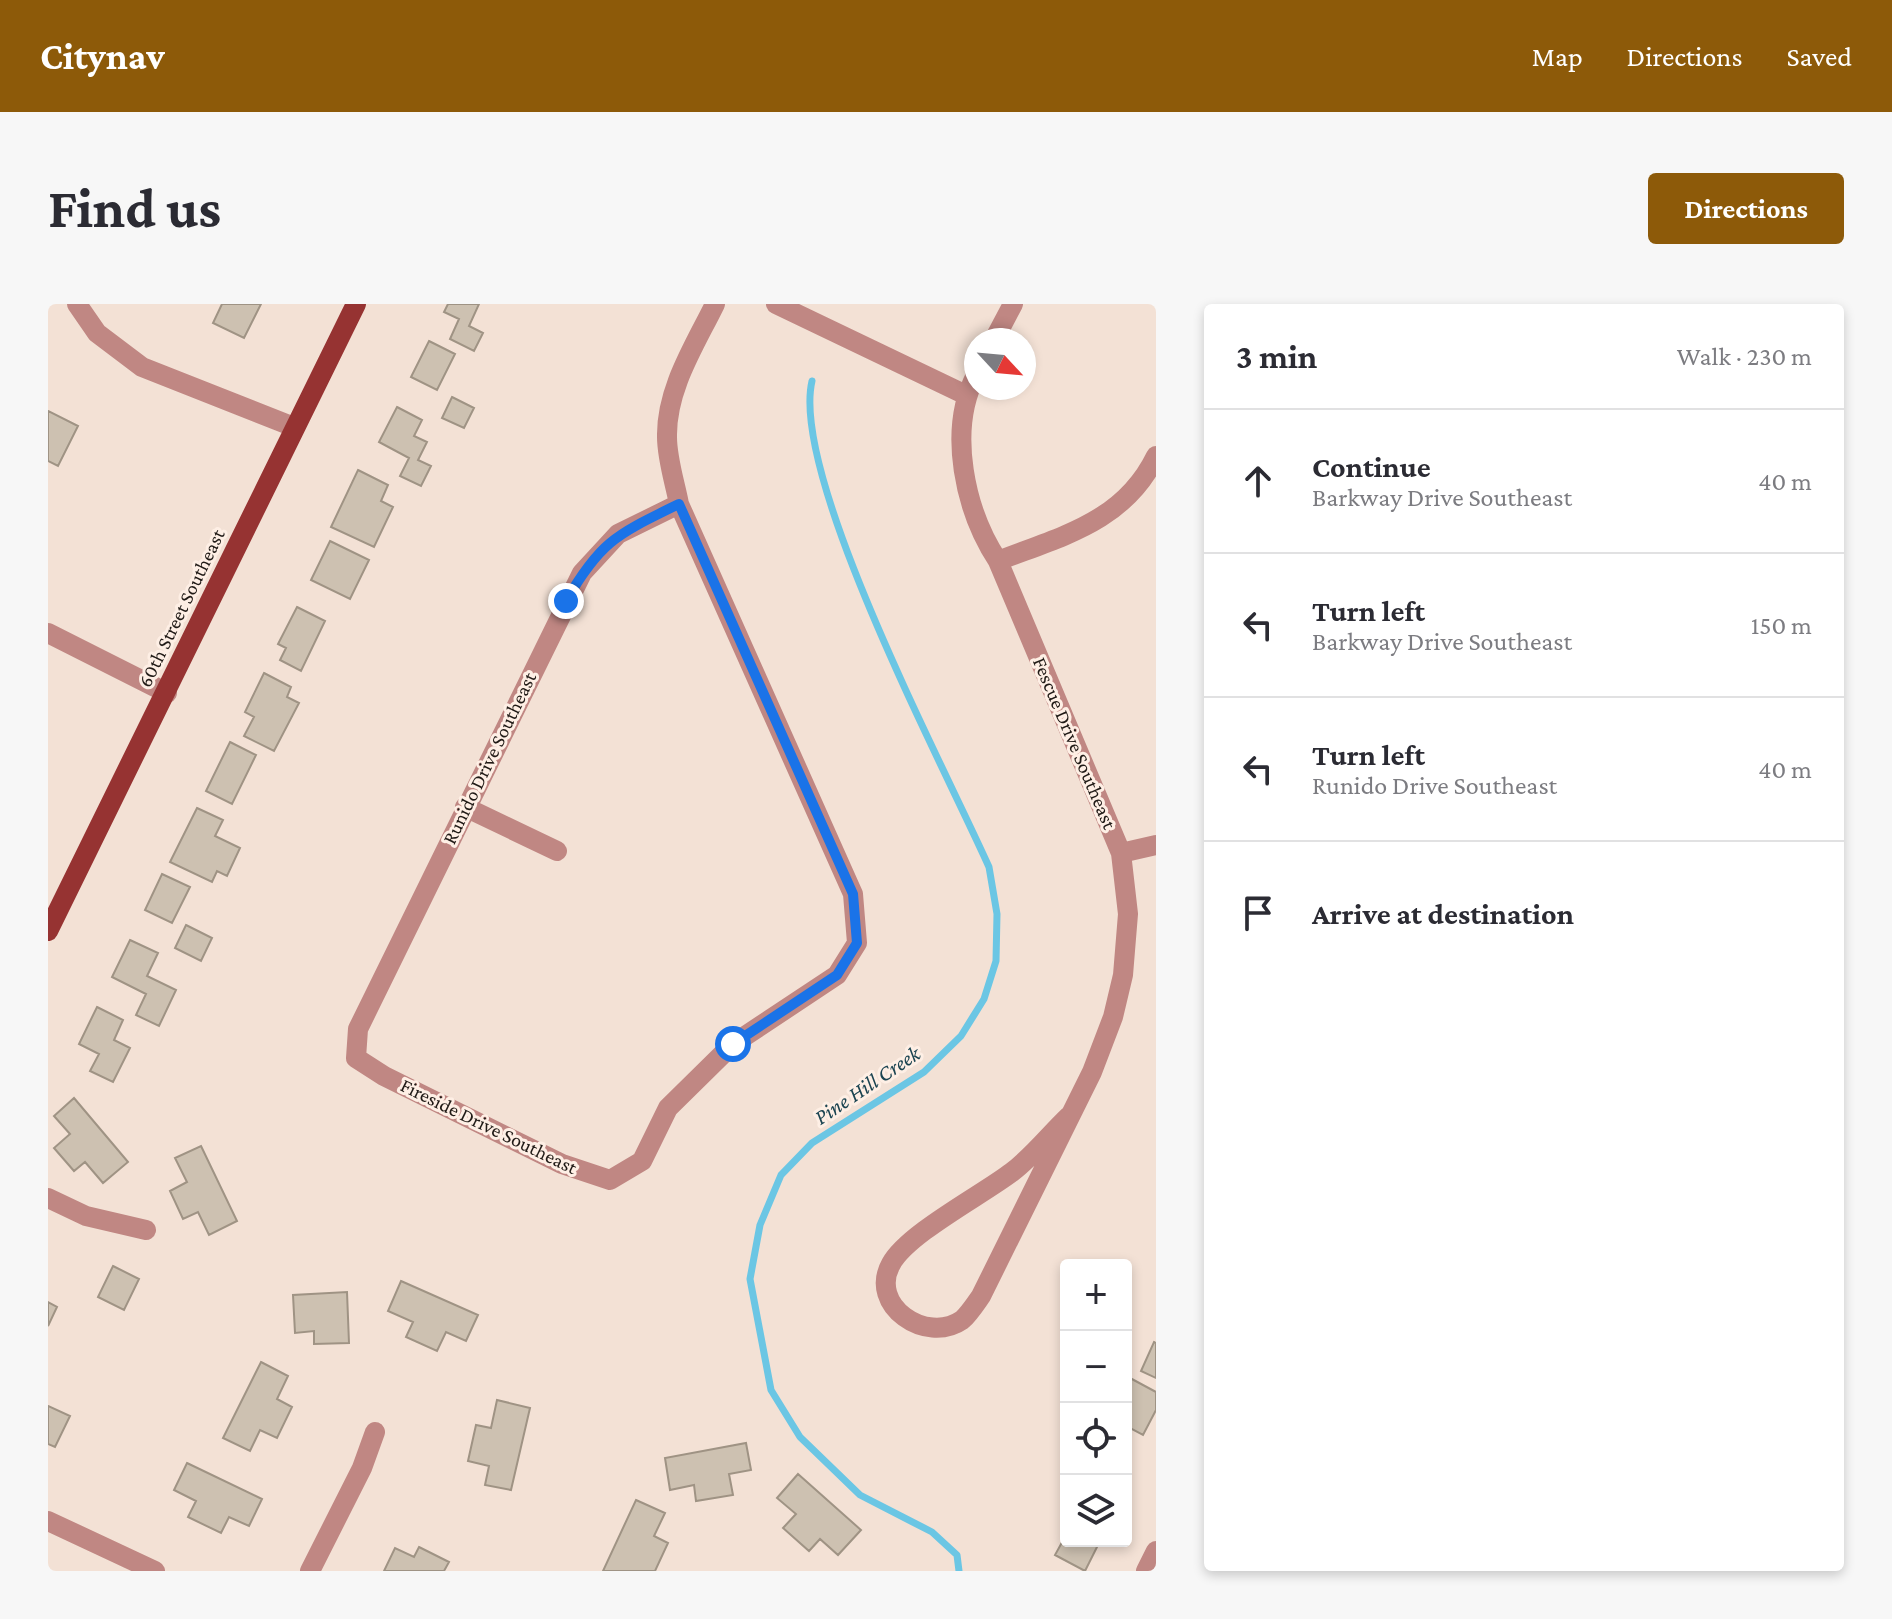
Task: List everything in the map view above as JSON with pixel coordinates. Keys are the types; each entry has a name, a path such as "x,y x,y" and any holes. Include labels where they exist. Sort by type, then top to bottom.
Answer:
{"main road":[{"name":"60th Street Southeast","path":"48,931 356,304"}],"street":[{"path":"77,304 97,333 142,367 294,427"},
{"path":"679,504 667,439 668,416 680,374 715,304"},
{"path":"776,304 964,394"},
{"path":"1000,328 1013,304"},
{"name":"Fescue Drive Southeast","path":"965,400 960,421 970,492 980,535 998,561 1121,853 1128,914 1123,975 1102,1044 1069,1116 981,1296 962,1319 947,1326 931,1329 904,1318 888,1297 885,1279 891,1262 907,1244 1014,1170 1069,1116"},
{"path":"998,561 1066,534 1118,508 1145,477 1156,456"},
{"name":"Runido Drive Southeast","path":"356,1058 358,1029 582,573 618,534 679,504"},
{"name":"Fireside Drive Southeast","path":"356,1058 384,1076 562,1164 610,1180 642,1161 668,1108 700,1075 733,1044 837,975 857,943 853,894 679,504"},
{"path":"48,633 167,693"},
{"path":"465,807 557,851"},
{"path":"1121,853 1156,845"},
{"path":"48,1198 86,1216 146,1230"},
{"path":"310,1571 362,1468 375,1432"},
{"path":"48,1521 155,1571"},
{"path":"1146,1571 1156,1551"}],"building":[{"path":"222,304 261,304 244,338 213,323"},
{"path":"448,304 479,304 469,326 483,333 474,351 450,339 459,319 444,312"},
{"path":"429,341 455,354 437,390 411,377"},
{"path":"452,397 474,408 464,428 442,418"},
{"path":"397,407 422,420 414,436 427,442 418,460 431,466 421,486 400,476 409,458 379,442"},
{"path":"48,411 78,426 58,466 48,461"},
{"path":"358,470 388,485 381,501 393,507 374,547 331,527"},
{"path":"330,541 369,560 350,599 311,580"},
{"path":"297,607 325,621 301,671 280,660 286,648 278,644"},
{"path":"264,673 291,687 287,697 299,703 274,751 244,736 254,717 245,712"},
{"path":"230,742 256,755 232,804 206,791"},
{"path":"197,808 223,820 215,836 240,848 227,876 217,871 212,882 170,862"},
{"path":"162,874 190,887 172,923 145,910"},
{"path":"186,925 212,938 201,961 175,948"},
{"path":"130,940 158,953 147,976 176,990 159,1026 136,1015 146,994 112,977"},
{"path":"97,1007 123,1020 114,1040 130,1048 113,1082 90,1071 99,1054 79,1044"},
{"path":"74,1098 128,1162 103,1183 85,1162 74,1171 54,1148 70,1134 54,1116"},
{"path":"201,1146 237,1221 209,1235 198,1212 183,1219 170,1191 187,1182 175,1158"},
{"path":"113,1266 139,1279 124,1310 98,1297"},
{"path":"401,1281 478,1315 466,1341 446,1332 437,1351 406,1337 413,1322 388,1311"},
{"path":"347,1292 349,1343 314,1344 314,1331 295,1333 293,1295"},
{"path":"48,1302 57,1307 48,1326"},
{"path":"1156,1343 1156,1378 1141,1371"},
{"path":"261,1362 288,1376 277,1399 292,1407 277,1438 260,1430 250,1451 223,1438"},
{"path":"1132,1379 1156,1392 1156,1410 1143,1435 1132,1429"},
{"path":"497,1400 530,1408 511,1490 485,1485 489,1466 468,1461 476,1425 491,1428"},
{"path":"48,1406 70,1416 55,1447 48,1444"},
{"path":"746,1443 751,1470 729,1474 733,1495 696,1501 694,1485 670,1490 665,1458"},
{"path":"187,1463 262,1499 249,1526 229,1517 221,1533 188,1517 196,1501 174,1490"},
{"path":"798,1474 861,1530 838,1555 820,1539 809,1551 783,1528 796,1514 777,1498"},
{"path":"636,1500 665,1513 654,1536 668,1543 655,1571 603,1571"},
{"path":"1060,1546 1097,1547 1085,1571 1055,1555"},
{"path":"419,1547 449,1562 444,1571 384,1571 395,1548 414,1557"}],"waterway":[{"name":"Pine Hill Creek","path":"812,381 811,425 824,483 847,550 908,695 989,867 997,914 996,961 984,999 961,1036 924,1072 812,1143 781,1175 760,1225 750,1279 771,1390 800,1437 860,1495 932,1532 957,1555 959,1571"}],"route":[{"path":"566,601 594,557 618,534 679,504 700,545 853,894 857,943 837,975 801,1002 733,1044"}]}
